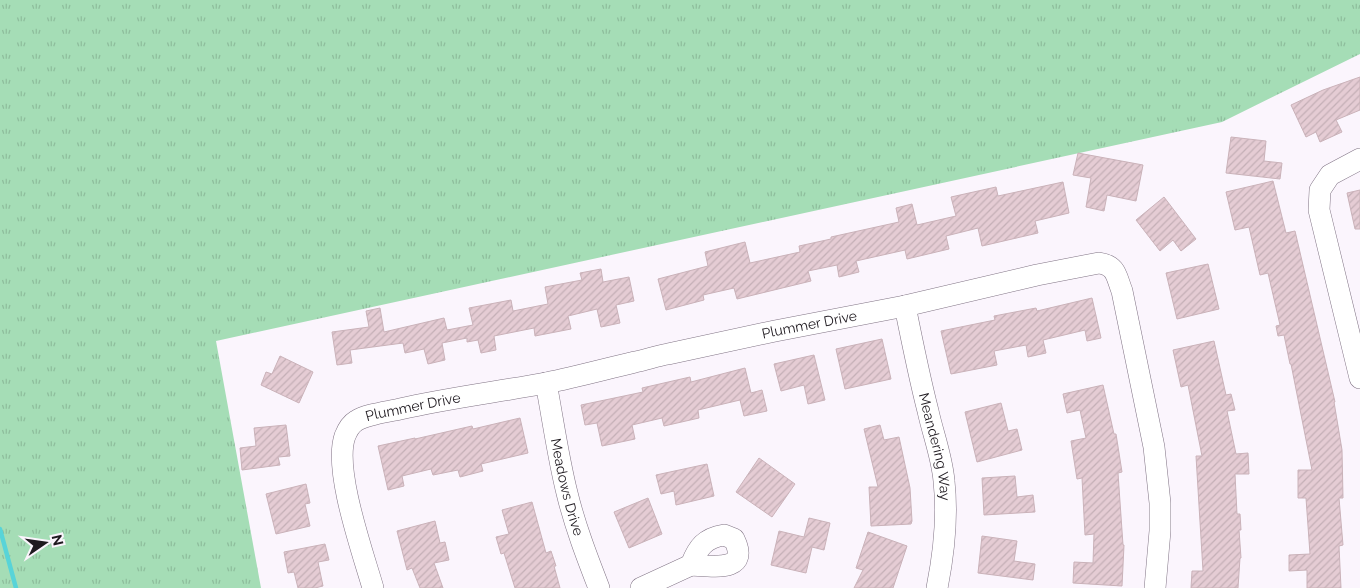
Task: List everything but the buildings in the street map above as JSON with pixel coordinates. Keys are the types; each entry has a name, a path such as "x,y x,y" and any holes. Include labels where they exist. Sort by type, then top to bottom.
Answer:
{"street":[{"path":"1360,159 1330,176 1320,190 1319,210 1360,378"},
{"name":"Plummer Drive","path":"373,588 351,512 343,467 342,450 345,436 356,421 371,415 438,400 546,383 656,356 905,306 1087,264 1099,263 1107,264 1114,270 1122,291 1154,447 1160,503 1160,531 1155,588"},
{"name":"Meandering Way","path":"905,306 944,481 946,523 937,588"},
{"name":"Meadows Drive","path":"546,383 568,495 581,539 600,588"},
{"path":"641,588 691,565"}],"green space":[{"path":"0,0 1360,0 1360,54 1222,122 216,341 261,588 0,588"}],"waterway":[{"path":"0,529 16,588"}]}
